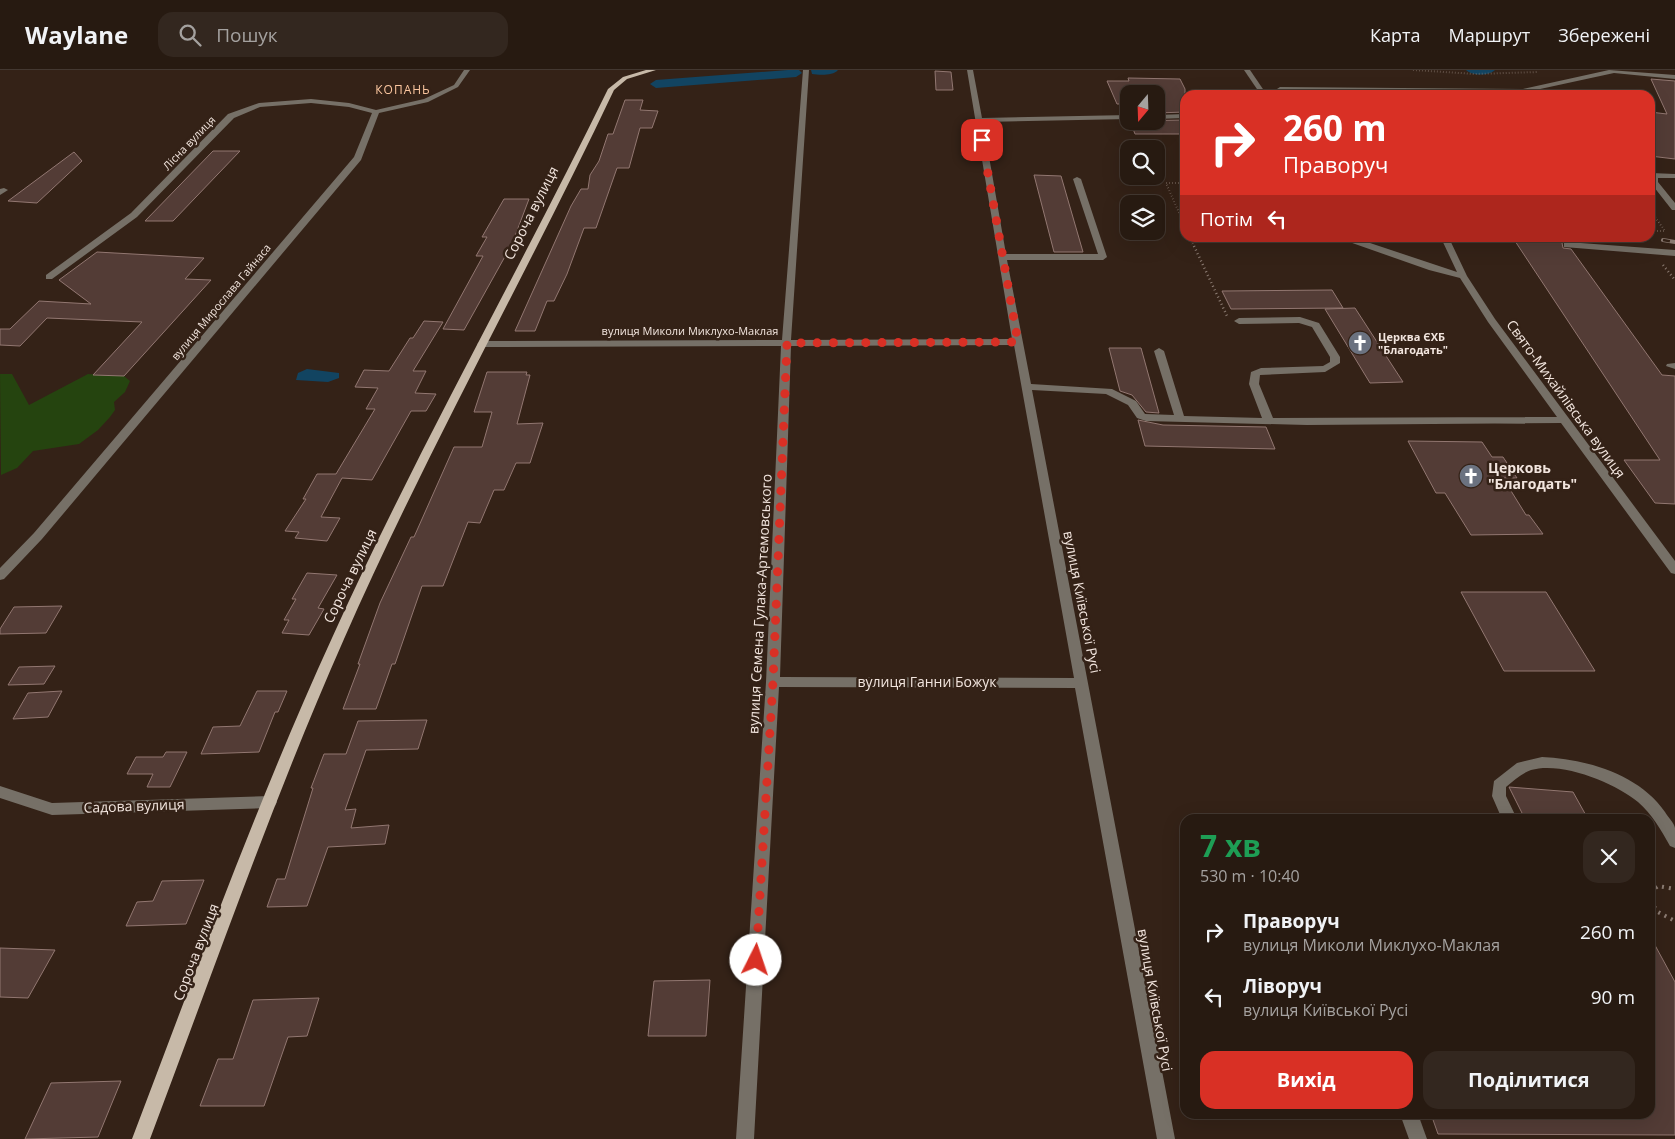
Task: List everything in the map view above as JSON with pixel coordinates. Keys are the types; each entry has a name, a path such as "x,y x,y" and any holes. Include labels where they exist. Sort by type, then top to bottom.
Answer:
{"main road":[{"name":"Сороча вулиця","path":"141,1139 270,802 340,635 482,344 611,88 625,78 653,70"}],"street":[{"path":"376,112 426,101 456,86 467,70"},
{"name":"вулиця Семена Гулака-Артемовського","path":"745,1139 773,682 787,343 806,70"},
{"name":"вулиця Київської Русі","path":"970,70 1002,257 1166,1139"},
{"path":"1247,70 1261,90"},
{"path":"1280,89 1520,90 1615,70 1675,77"},
{"name":"Лісна вулиця","path":"49,277 134,215 231,116 258,105 311,101 376,112"},
{"name":"вулиця Мирослава Гайнаса","path":"0,576 38,536 358,158 376,112"},
{"path":"1165,117 1180,116"},
{"path":"979,120 1120,117"},
{"path":"1655,175 1675,176"},
{"path":"1002,257 1103,257 1077,179"},
{"path":"1655,183 1675,208"},
{"path":"1358,242 1377,247 1436,270 1463,276"},
{"name":"Свято-Михайлівська вулиця","path":"1446,242 1463,276 1490,320 1675,570"},
{"path":"1567,245 1675,253"},
{"path":"1239,321 1300,320 1316,324 1335,357 1335,364 1326,369 1261,371 1256,374 1254,384 1269,421"},
{"name":"вулиця Миколи Миклухо-Маклая","path":"482,344 1018,342"},
{"path":"1159,351 1180,419"},
{"path":"1026,387 1108,391 1132,403 1141,416 1146,418 1269,421 1564,420"},
{"name":"вулиця Ганни Божук","path":"773,682 1082,683"},
{"path":"1508,814 1499,796 1499,785 1511,773 1532,764 1557,764 1615,780 1638,793 1658,812 1675,841"},
{"name":"Садова вулиця","path":"0,792 52,809 270,802"},
{"path":"1411,1119 1418,1139"}],"path":[{"path":"1413,70 1461,74 1515,75 1538,72"},
{"path":"1180,183 1166,183 1180,215"},
{"path":"1655,217 1665,231 1655,231"},
{"path":"1192,242 1227,318 1239,321"},
{"path":"1655,887 1675,889"},
{"path":"1655,908 1658,912 1675,921"}],"green space":[{"path":"0,374 12,374 29,405 88,374 124,376 130,381 125,392 114,402 115,410 110,417 98,430 79,444 33,451 17,468 1,475"}],"water":[{"path":"307,369 339,373 339,378 328,382 296,380 298,373"}],"building":[{"path":"935,71 951,72 953,90 936,90"},
{"path":"1128,78 1180,79 1185,90 1180,90 1180,112 1165,113 1165,85 1120,85 1120,104 1117,104 1107,81 1129,81"},
{"path":"1651,79 1675,81 1675,159 1655,157 1655,113 1667,114"},
{"path":"625,100 643,100 640,110 658,111 652,128 640,128 629,168 617,168 596,228 584,228 567,274 554,301 547,301 535,331 515,331 571,206 581,189 588,189 590,175 599,161 608,134 613,134"},
{"path":"1165,120 1180,120 1180,134 1135,134 1133,130 1165,130"},
{"path":"213,151 240,151 173,221 145,221"},
{"path":"74,152 82,161 37,203 8,201"},
{"path":"1034,175 1061,176 1083,252 1054,252"},
{"path":"504,199 529,199 512,244 464,330 443,329 483,256 476,256 487,237 482,237"},
{"path":"1516,242 1564,242 1563,248 1571,249 1662,375 1675,376 1675,504 1655,503 1624,460 1660,460"},
{"path":"97,252 204,258 185,279 211,280 124,376 93,375 142,322 47,318 20,346 0,345 0,329 10,329 39,301 91,304 59,280"},
{"path":"1332,290 1343,308 1231,309 1222,291"},
{"path":"1355,308 1403,382 1370,383 1325,309"},
{"path":"424,321 443,322 413,371 426,371 415,393 436,394 426,411 411,411 372,480 342,478 321,517 340,518 327,541 295,538 299,532 285,531 306,499 303,499 317,474 336,474 375,409 366,409 378,388 355,387 364,370 389,371 410,338 413,338"},
{"path":"1109,348 1141,348 1159,413 1146,412 1132,395 1120,391"},
{"path":"487,372 527,372 526,375 530,375 517,424 543,423 530,463 516,463 504,490 494,490 480,523 468,522 443,586 422,586 395,664 392,664 376,709 343,709 380,603 411,537 414,537 454,447 482,447 492,412 474,412"},
{"path":"1138,420 1163,425 1266,427 1275,449 1145,446"},
{"path":"1408,441 1482,442 1492,457 1503,457 1517,478 1503,478 1526,515 1529,515 1543,534 1471,535 1445,493 1436,493"},
{"path":"307,573 337,575 318,608 324,609 309,635 282,633 289,620 284,620 296,599 292,599"},
{"path":"1461,592 1546,592 1595,671 1504,671"},
{"path":"62,606 46,633 0,634 0,629 14,607"},
{"path":"55,666 44,684 8,685 19,667"},
{"path":"62,691 48,717 13,719 28,693"},
{"path":"257,691 287,691 278,712 275,712 259,752 201,754 213,727 240,726"},
{"path":"427,720 418,749 366,750 345,810 356,809 351,828 389,825 385,844 328,847 307,906 267,907 277,879 285,879 313,788 311,788 324,754 346,754 358,721"},
{"path":"166,752 187,752 170,787 147,787 153,774 127,774 136,757 163,757"},
{"path":"1509,787 1573,792 1585,814 1522,814"},
{"path":"204,880 186,924 126,926 137,902 153,901 162,881"},
{"path":"1655,945 1675,982 1675,1135 1438,1134 1433,1119 1655,1119"},
{"path":"0,948 55,950 28,998 0,997"},
{"path":"710,980 706,1036 648,1036 654,981"},
{"path":"319,998 307,1036 288,1037 264,1106 200,1106 218,1059 233,1059 253,1000"},
{"path":"121,1081 98,1137 25,1139 51,1083"}],"waterway":[{"path":"816,71 832,70"},
{"path":"1472,70 1489,70"},
{"path":"656,84 796,73"}],"railway":[{"path":"1663,240 1675,242"}],"place":[{"name":"Церква ЄХБ \"Благодать\"","path":"1360,343"},
{"name":"Церковь \"Благодать\"","path":"1471,476"}],"district":[{"name":"КОПАНЬ","path":"403,90"}],"route":[{"path":"756,960 773,682 787,343 1018,342 982,140"}]}
